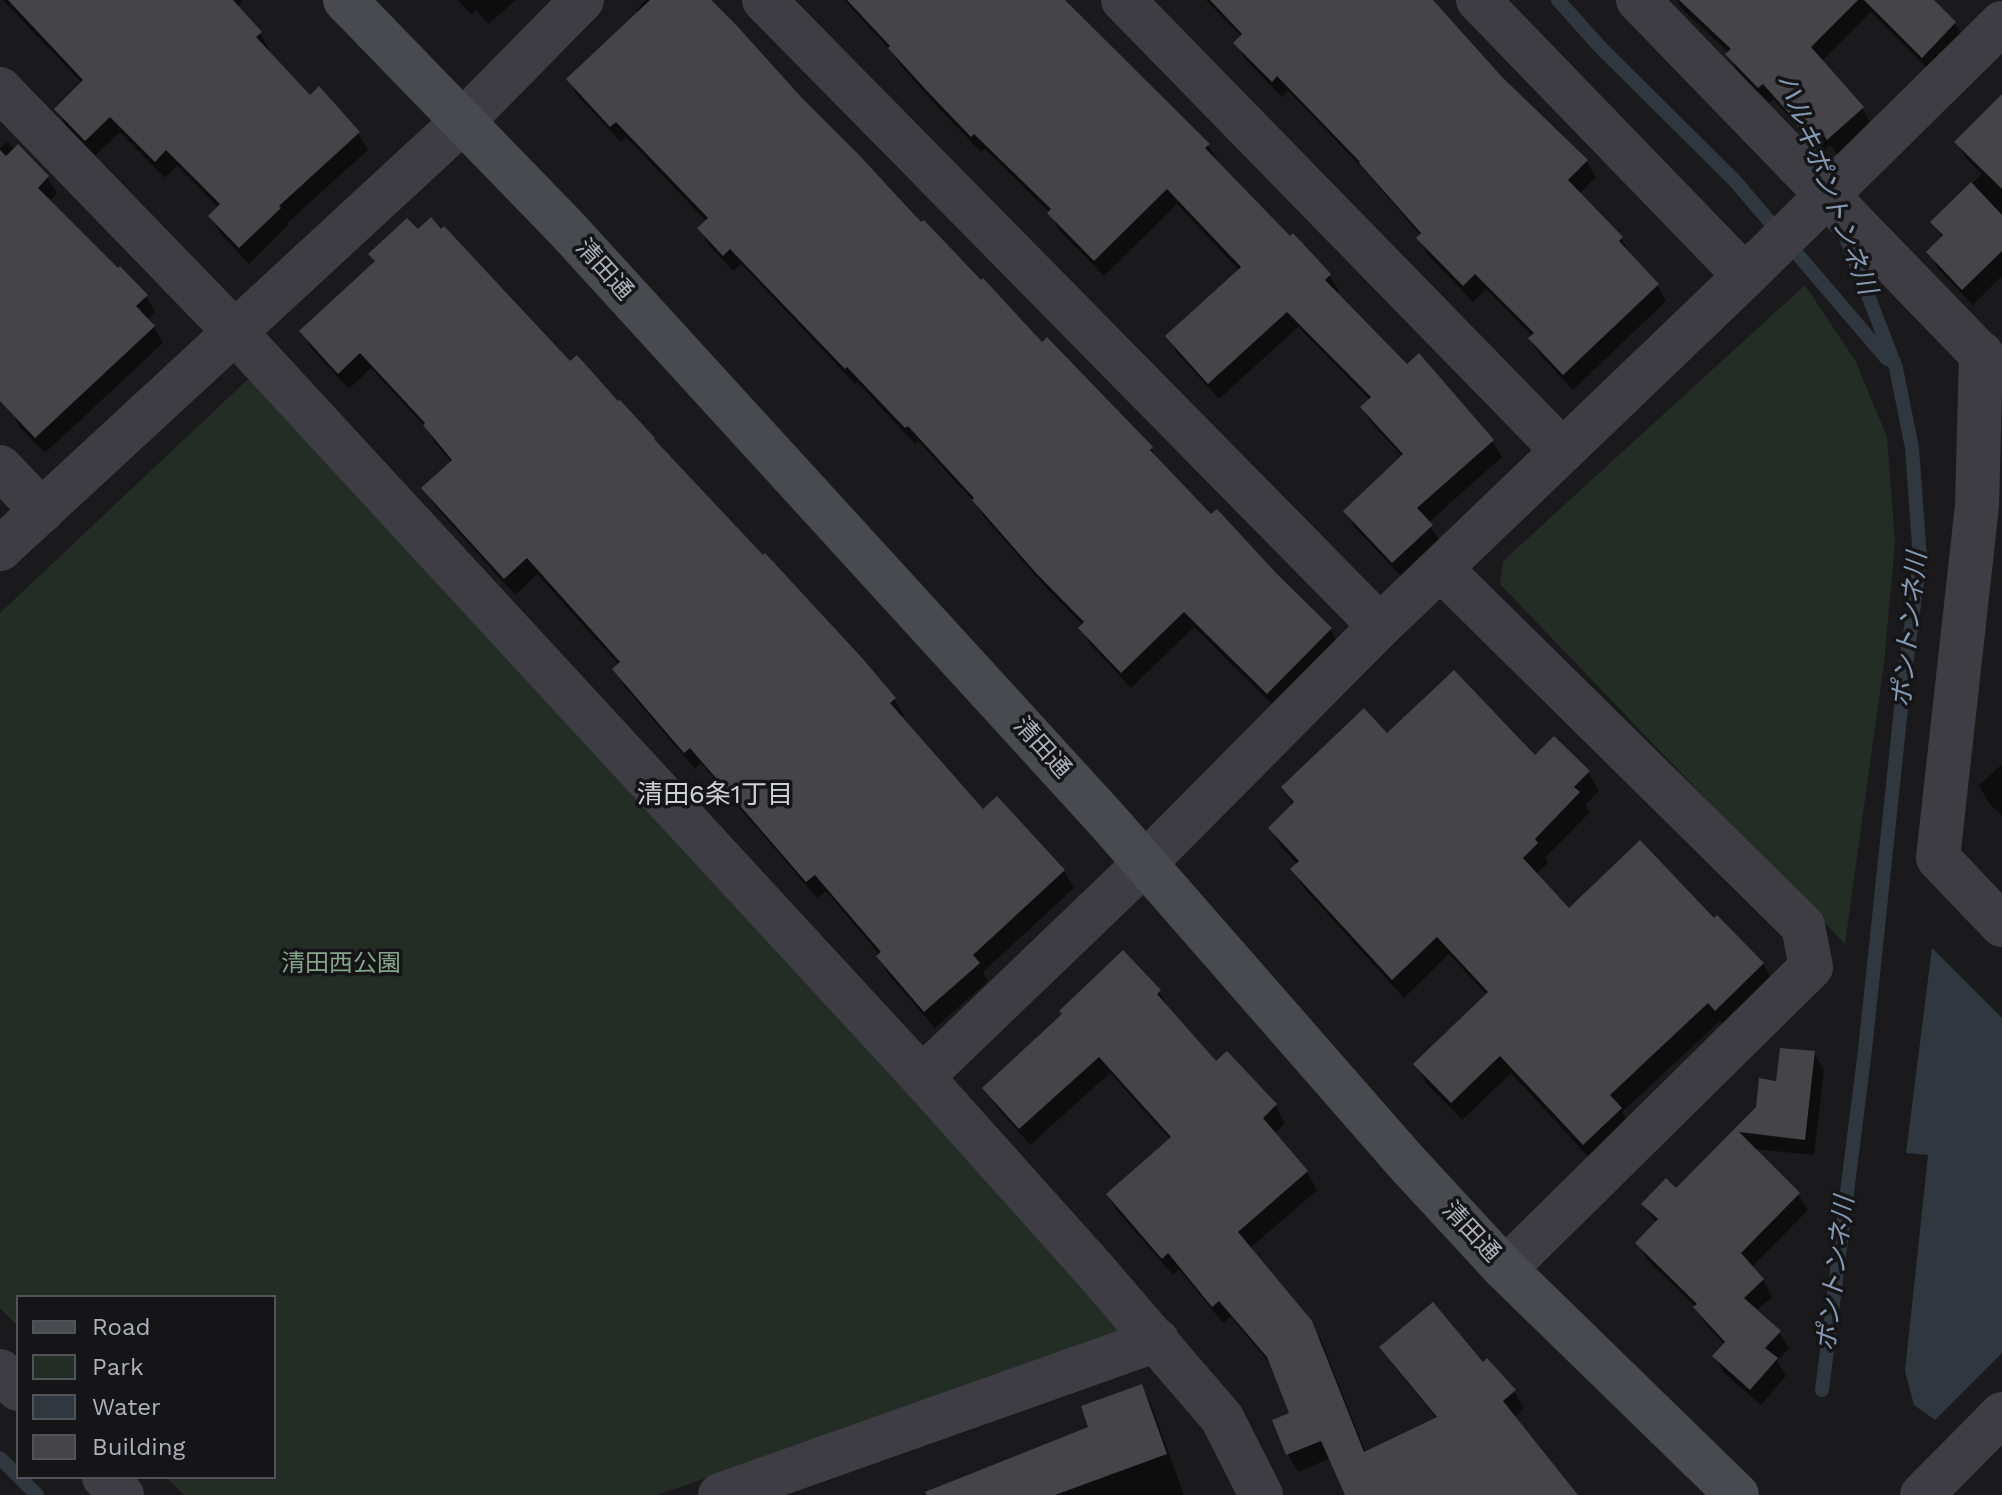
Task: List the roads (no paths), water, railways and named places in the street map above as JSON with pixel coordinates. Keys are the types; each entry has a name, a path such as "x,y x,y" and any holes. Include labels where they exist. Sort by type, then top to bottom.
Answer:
{"street":[{"name":"清田通","path":"345,0 567,229 1146,862 1407,1163 1505,1269 1737,1495"},
{"path":"0,549 462,122 582,0"},
{"path":"764,0 1380,626"},
{"path":"1123,0 1563,451"},
{"path":"1478,0 1755,266"},
{"path":"1638,0 1816,205 1991,364 1938,858 2002,925"},
{"path":"922,1077 1146,862 1380,626 1755,266 2002,21 1983,0"},
{"path":"0,89 234,331 922,1077 1157,1340 1222,1418 1261,1495"},
{"path":"0,467 42,511"},
{"path":"1441,569 1803,926 1811,967 1505,1269"},
{"path":"720,1495 1157,1340"},
{"path":"0,1371 16,1387"},
{"path":"1922,1495 2002,1414"},
{"path":"106,1479 122,1495"}],"water":[{"path":"1932,948 2002,1018 2002,1353 1935,1420 1914,1405 1905,1371 1928,1155 1906,1153"}],"waterway":[{"name":"ポントンネ川","path":"1558,0 1601,48 1735,181 1887,359"},
{"name":"ハルキポントンネ川","path":"1802,119 1820,167"},
{"name":"ポントンネ川","path":"1822,1390 1865,1050 1904,680 1920,559 1912,448 1896,368 1845,235"},
{"path":"0,1458 16,1474"},
{"path":"21,1479 37,1495"}],"district":[{"name":"清田6条1丁目","path":"715,795"}],"park label":[{"name":"清田西公園","path":"341,964"}]}
